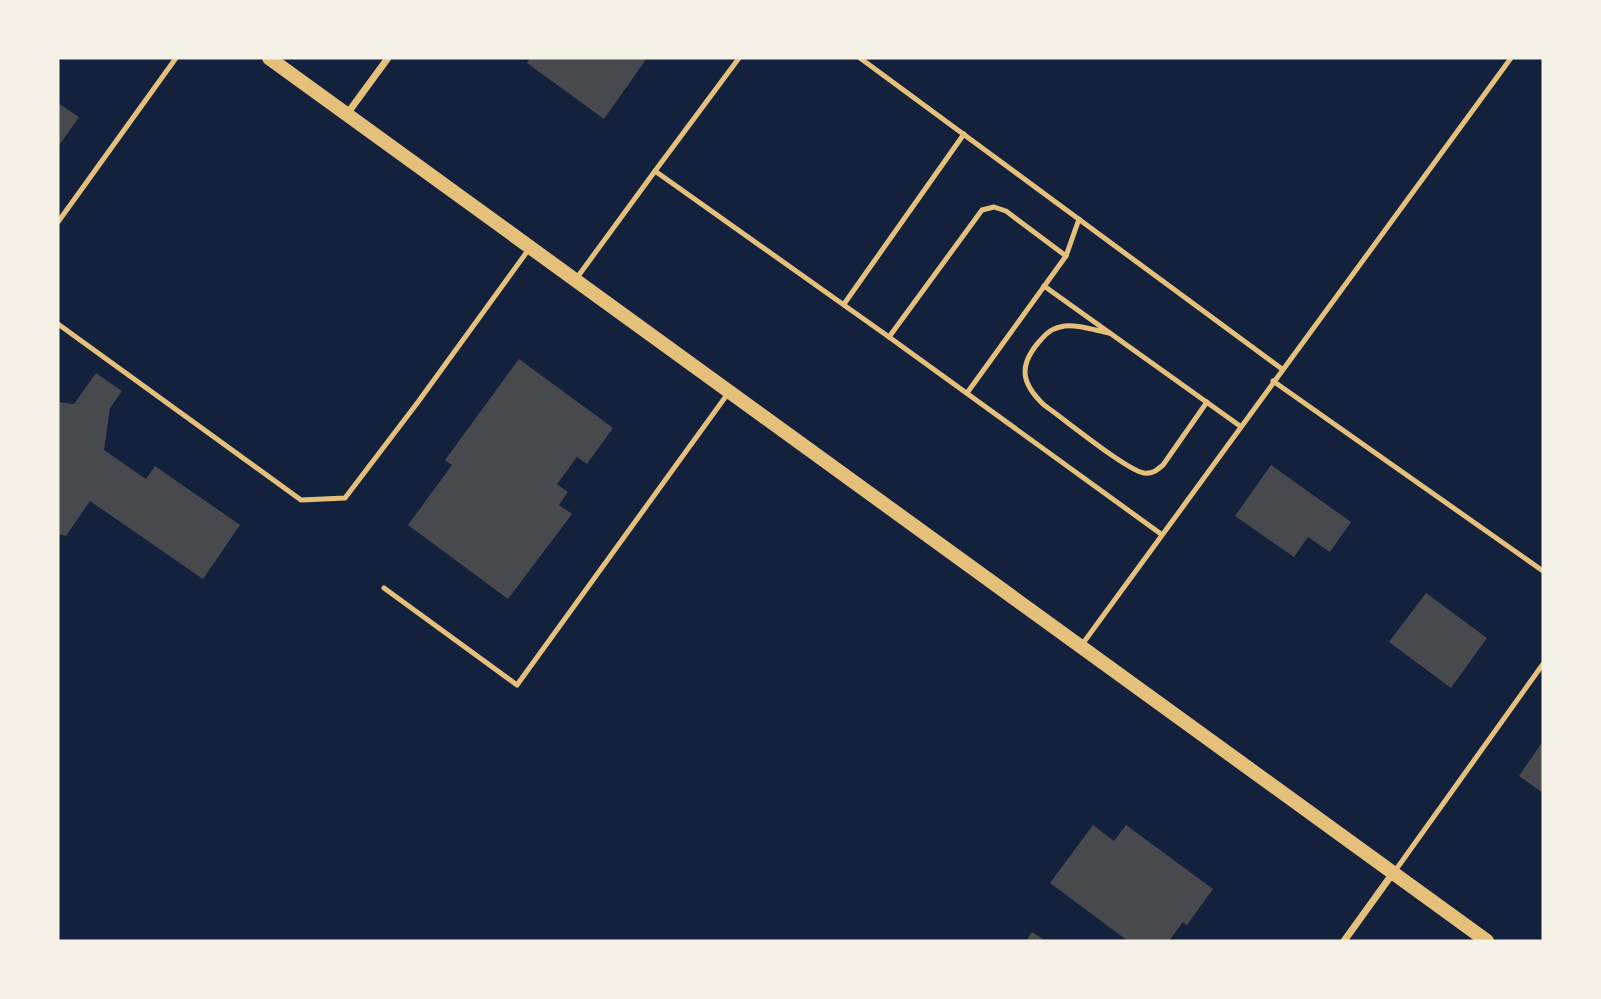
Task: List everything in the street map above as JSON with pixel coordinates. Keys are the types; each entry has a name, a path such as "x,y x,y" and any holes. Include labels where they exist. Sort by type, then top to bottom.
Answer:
{"main road":[{"path":"269,58 1487,941"}],"street":[{"path":"346,114 388,58"},
{"path":"1344,941 1393,873"}],"lane":[{"path":"58,222 176,58"},
{"path":"575,280 739,58"},
{"path":"860,58 1282,369"},
{"path":"1080,647 1511,58"},
{"path":"844,304 964,134"},
{"path":"655,171 844,304 1161,534"},
{"path":"889,337 982,210 994,207 1006,211 1066,256"},
{"path":"967,393 1066,256 1079,219"},
{"path":"58,324 300,500 345,498 530,247"},
{"path":"1044,286 1240,426"},
{"path":"1109,332 1060,326 1048,332 1027,360 1024,373 1033,394 1044,405 1129,466 1147,474 1155,472 1163,464 1207,402"},
{"path":"1273,381 1543,571"},
{"path":"384,588 517,685 729,392"},
{"path":"1393,873 1543,664"}],"building":[{"path":"530,58 647,58 604,119 527,63"},
{"path":"58,103 79,117 58,147"},
{"path":"519,359 613,428 587,464 577,457 557,484 568,492 559,505 572,514 508,599 408,525 452,465 445,460"},
{"path":"96,373 122,391 110,408 104,450 146,479 155,466 240,525 203,579 90,501 66,536 58,534 58,402 74,404"},
{"path":"1271,465 1351,522 1330,552 1308,537 1294,557 1235,516"},
{"path":"1426,593 1487,638 1451,688 1389,642"},
{"path":"1543,741 1543,793 1519,776"},
{"path":"1093,825 1114,841 1126,825 1213,889 1187,925 1183,922 1169,941 1128,941 1050,883"},
{"path":"1032,932 1046,941 1026,941"}]}
